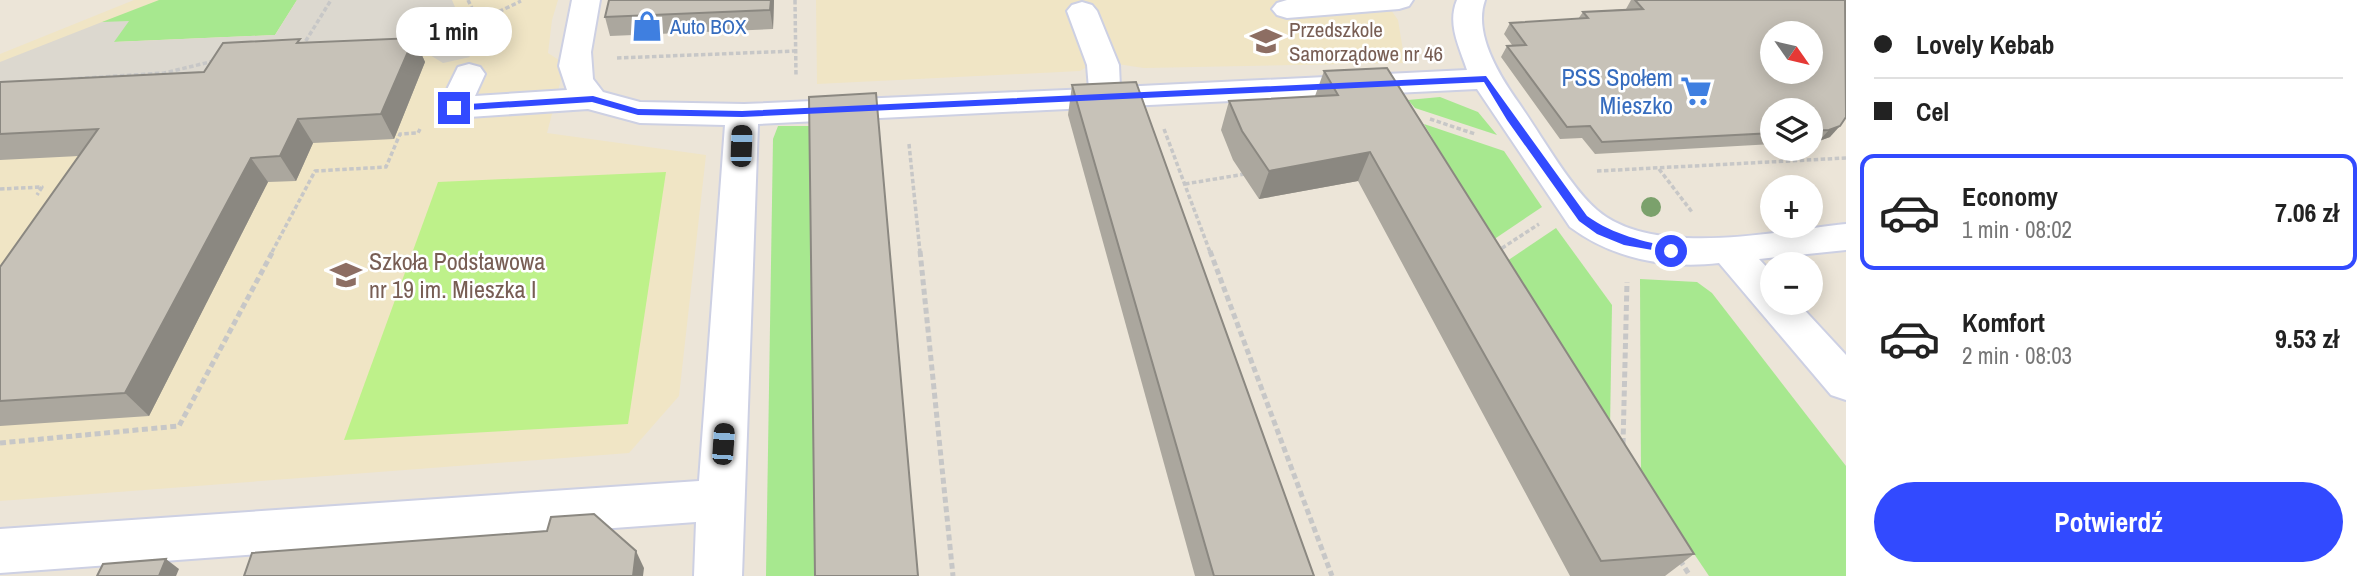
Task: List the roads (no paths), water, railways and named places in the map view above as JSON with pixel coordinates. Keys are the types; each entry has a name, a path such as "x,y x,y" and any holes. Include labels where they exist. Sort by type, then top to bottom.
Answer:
{"lane":[{"path":"586,0 574,60 581,87 593,99"},
{"path":"1286,9 1399,0"},
{"path":"1438,0 1470,2 1466,13 1468,30 1486,79 1571,203 1583,218 1601,231 1628,242 1686,253 1846,237"},
{"path":"1082,11 1103,65 1105,97"},
{"path":"469,74 454,108 593,99 638,112 742,114 1486,79"},
{"path":"718,576 742,114"},
{"path":"1727,248 1760,285"},
{"path":"1786,315 1846,383"},
{"path":"0,551 720,500"}],"place":[{"name":"Auto BOX","path":"647,26"},
{"name":"Przedszkole Samorządowe nr 46","path":"1266,41"},
{"name":"PSS Społem Mieszko","path":"1696,91"},
{"name":"Szkoła Podstawowa nr 19 im. Mieszka I","path":"346,275"}]}
